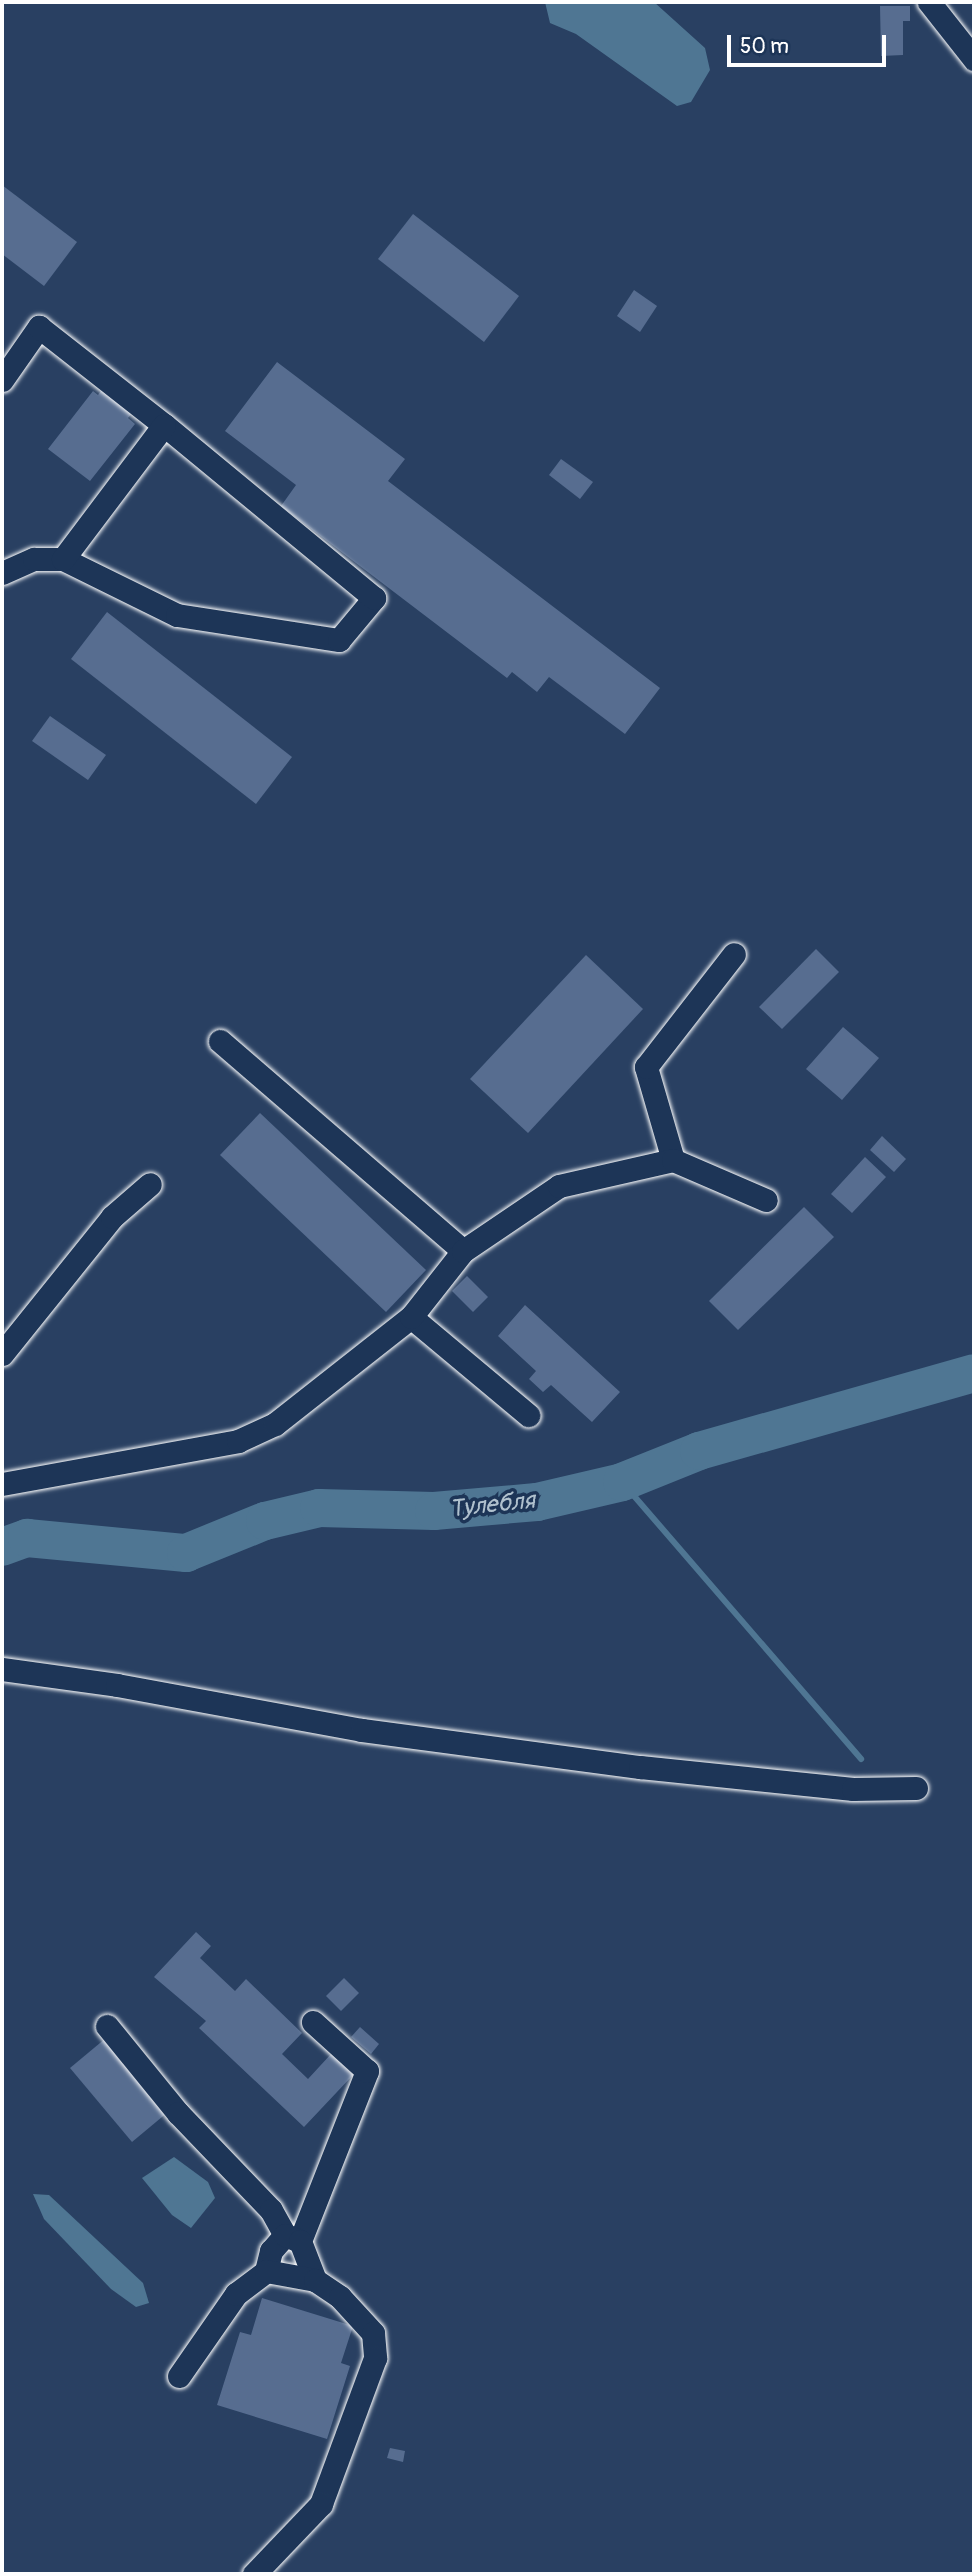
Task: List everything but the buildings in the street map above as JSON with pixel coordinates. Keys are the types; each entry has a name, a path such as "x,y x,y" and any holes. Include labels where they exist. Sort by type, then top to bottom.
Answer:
{"street":[{"path":"929,2 974,59"},
{"path":"2,380 39,327 164,425 374,598 339,640 177,615 63,559 34,559 2,573"},
{"path":"63,559 164,425"},
{"path":"673,1160 646,1066 734,954"},
{"path":"220,1041 463,1251"},
{"path":"2,1484 238,1441 275,1424 411,1317 463,1251 559,1186 673,1160 766,1200"},
{"path":"2,1354 111,1217 150,1184"},
{"path":"411,1317 528,1415"},
{"path":"2,1669 117,1685 362,1730 640,1767 853,1789 916,1788"},
{"path":"179,2376 236,2294 266,2271 271,2251 292,2238 367,2071 313,2022"},
{"path":"107,2026 178,2112 271,2210 292,2238 315,2280"},
{"path":"254,2574 321,2504 341,2457 374,2358 373,2333 340,2297 315,2280 266,2271"}],"water":[{"path":"545,2 654,2 705,48 710,70 691,102 677,106 576,34 550,23"},
{"path":"174,2157 208,2182 215,2198 191,2228 172,2215 142,2178"},
{"path":"33,2194 49,2195 143,2283 149,2303 136,2307 111,2289 44,2219"}],"waterway":[{"name":"Тулебля","path":"2,1547 27,1538 186,1553 265,1521 319,1508 434,1511 537,1502 622,1482 699,1451 974,1373"},
{"path":"622,1482 861,1759"}]}
